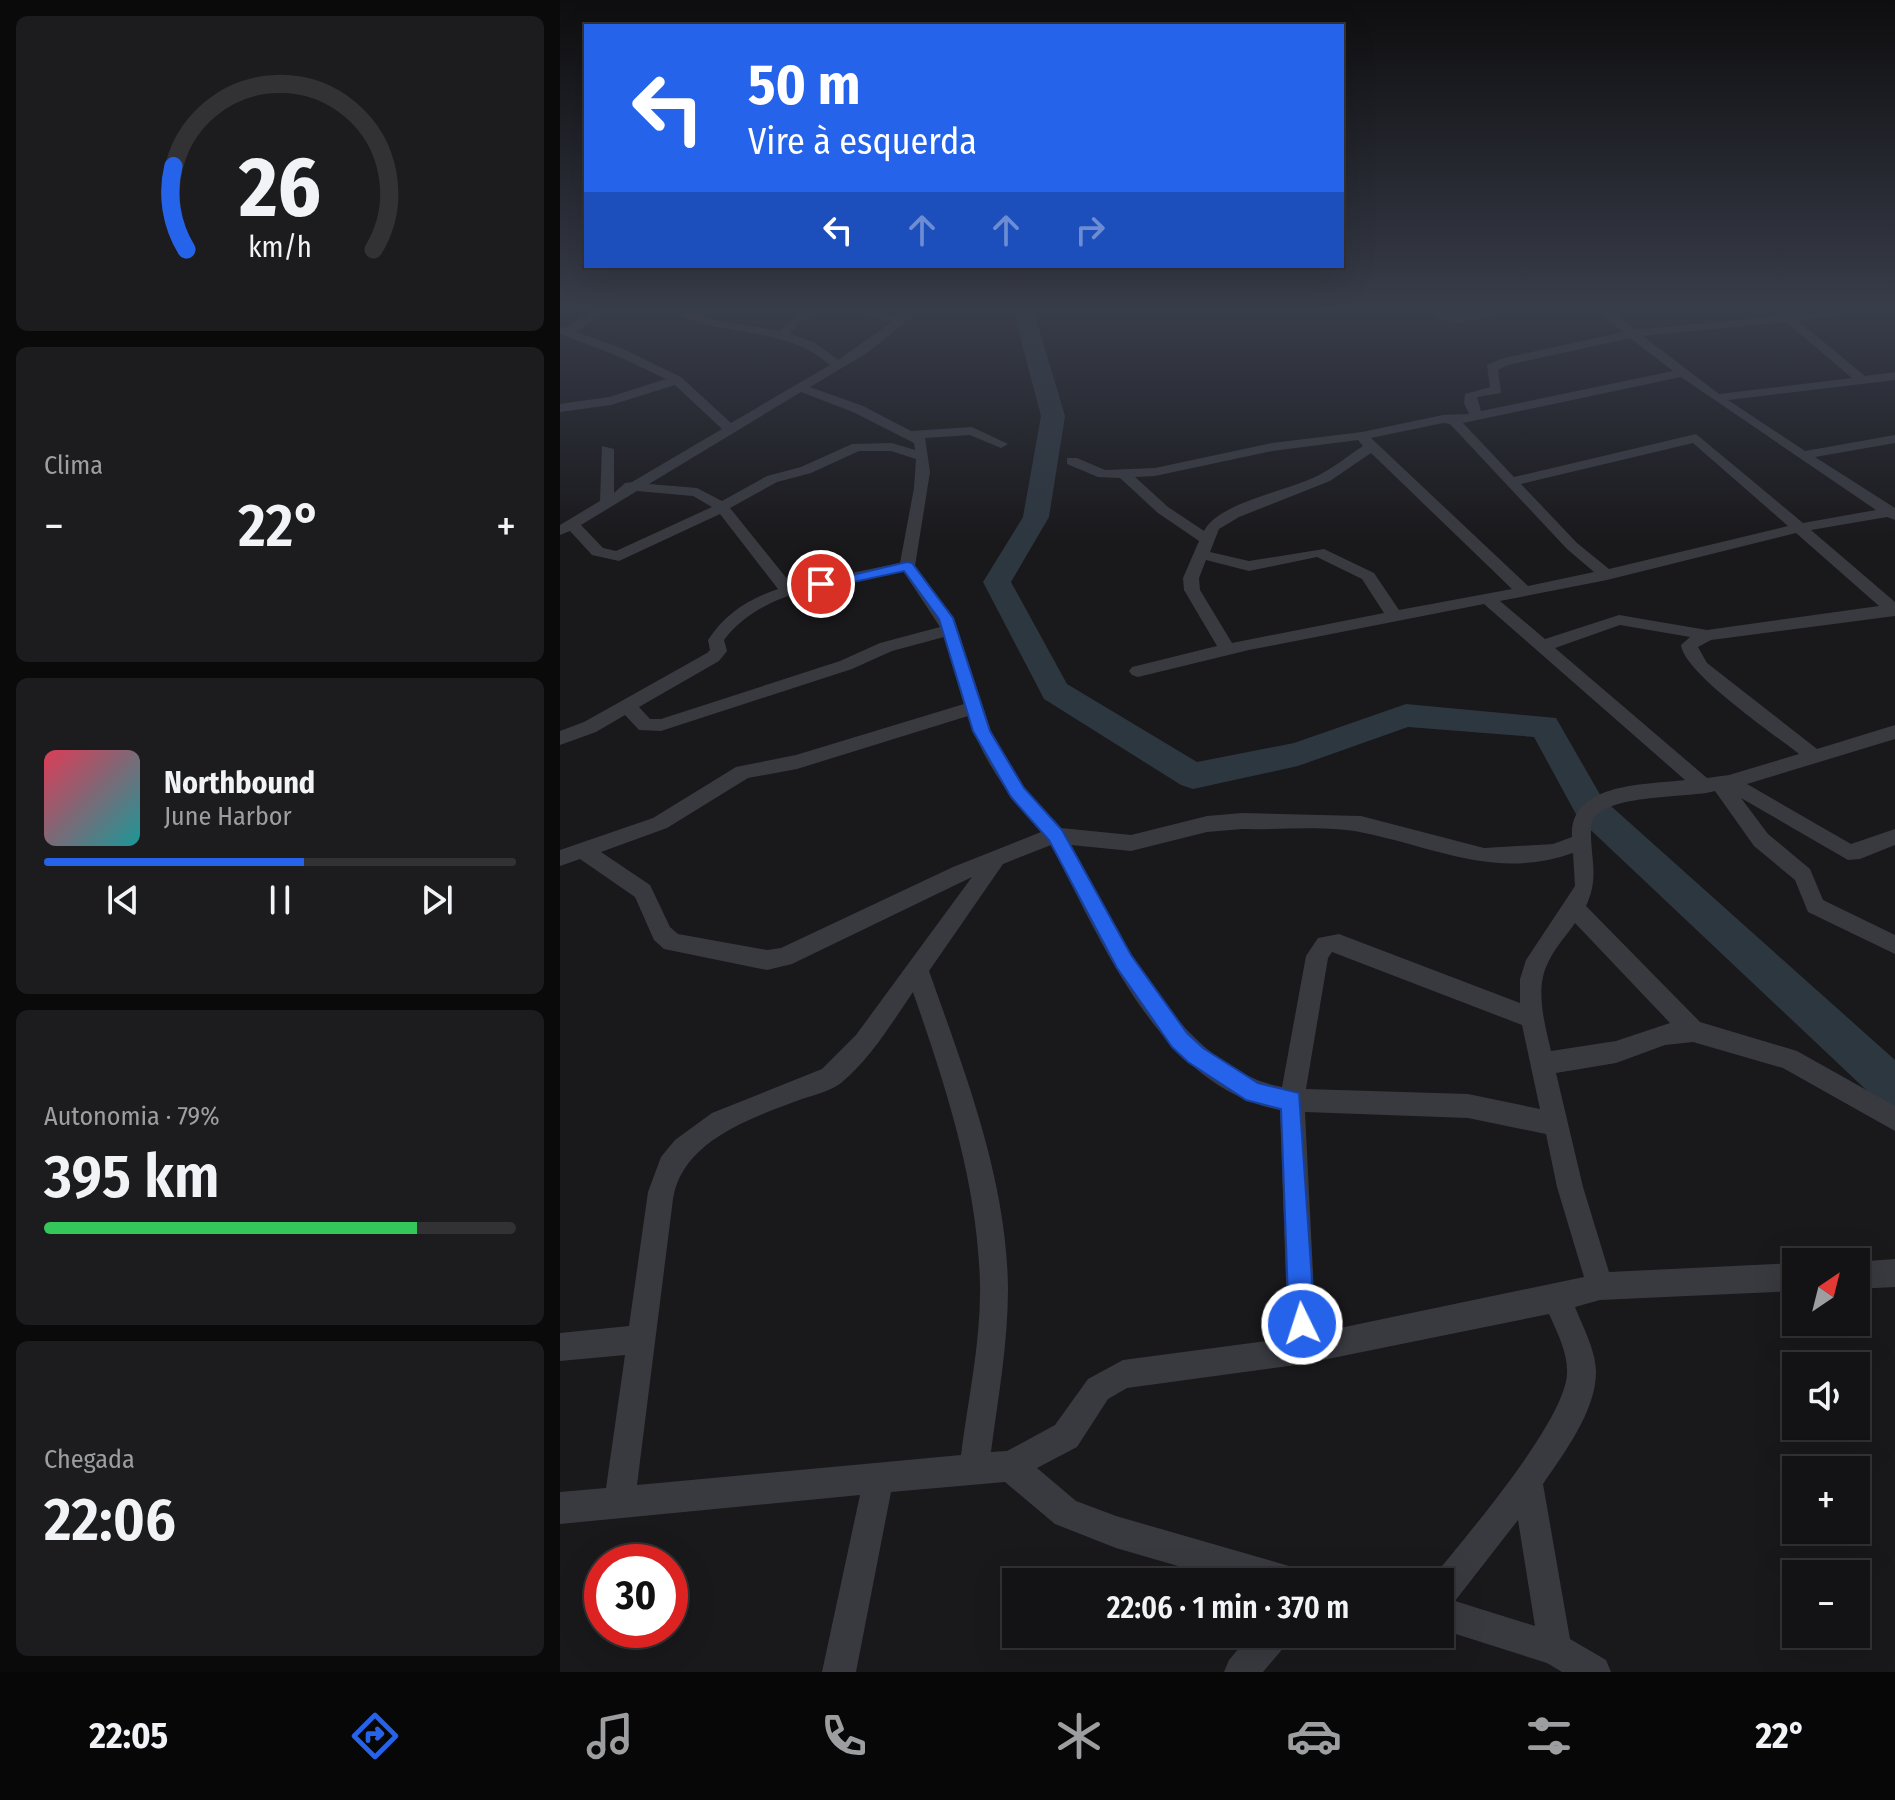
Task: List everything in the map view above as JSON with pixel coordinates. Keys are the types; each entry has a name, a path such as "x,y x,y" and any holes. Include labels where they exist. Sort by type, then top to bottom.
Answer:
{"street":[{"path":"560,408 611,401 655,387"},
{"path":"685,387 728,427"},
{"path":"798,387 566,527 610,558 692,524 772,479 806,470 857,447 892,447 923,457"},
{"path":"798,387 920,441 923,457 921,491 910,529 907,566 940,606 982,731 1017,793 1056,835 1124,961 1179,1040 1196,1055 1254,1093 1292,1100 1432,1102 1468,1106 1554,1124"},
{"path":"1477,416 1469,398 1477,392 1497,387"},
{"path":"1072,461 1096,472 1125,475 1187,467 1324,438 1366,442 1443,419 1454,421 1615,387"},
{"path":"1701,387 1893,514"},
{"path":"1716,398 1800,387"},
{"path":"1454,421 1572,546 1607,575"},
{"path":"912,435 972,431 1001,444"},
{"path":"1510,482 1696,438 1894,610"},
{"path":"1805,455 1895,439"},
{"path":"1227,648 1192,590 1191,578 1218,522 1325,478 1366,442"},
{"path":"1366,442 1428,496 1525,592"},
{"path":"607,449 607,500"},
{"path":"1125,475 1204,547 1253,566 1319,552 1368,576 1395,617"},
{"path":"630,486 703,495 747,535 756,554 789,591"},
{"path":"1138,671 1227,648 1607,575 1803,528 1893,514"},
{"path":"560,738 590,727 713,657 719,651 716,640 720,631 733,618 757,603 789,591 907,566"},
{"path":"1489,600 1542,646 1718,785 1754,831 1803,875 1815,906 1895,945"},
{"path":"1542,646 1619,620 1707,635 1894,610"},
{"path":"627,706 645,725 661,725 846,665 886,647 948,630"},
{"path":"1707,635 1689,645 1690,652 1701,667 1814,756"},
{"path":"560,858 660,823 743,772 797,762 973,708"},
{"path":"1600,1286 1554,1124 1532,1018 1531,979 1537,960 1574,908 1585,886 1581,823 1590,808 1612,797 1718,785 1895,732"},
{"path":"1718,785 1756,798 1848,852 1860,851 1895,837"},
{"path":"1754,831 1756,798"},
{"path":"584,851 643,891 662,933 672,942 767,960 784,957 997,858 1056,835 1131,843 1207,824 1242,821 1361,824 1484,856 1553,852 1582,842"},
{"path":"620,1501 663,1181 671,1165 712,1126 830,1077 841,1068 917,970 997,858"},
{"path":"1574,908 1693,1031"},
{"path":"1303,1350 1292,1100 1317,956 1330,942 1532,1018"},
{"path":"917,970 966,1114 989,1237 994,1288 974,1469"},
{"path":"1542,1064 1616,1052 1665,1034 1693,1031 1789,1059 1895,1119"},
{"path":"1870,1274 1895,1273"},
{"path":"560,1508 1010,1466 1066,1436 1098,1389 1123,1374 1303,1350 1557,1299 1600,1286 1782,1278"},
{"path":"1454,1576 1527,1482 1574,1403 1582,1377 1579,1355 1557,1299"},
{"path":"560,1347 641,1339"},
{"path":"1010,1466 1066,1513 1116,1532 1241,1568"},
{"path":"839,1672 879,1476"},
{"path":"1527,1482 1555,1649"},
{"path":"1454,1617 1555,1649 1594,1672"},
{"path":"1241,1672 1261,1648"}],"waterway":[{"path":"1045,387 1053,416 1036,517 997,582 1055,691 1193,776 1298,754 1406,715 1544,726 1590,808 1895,1088"}],"route":[{"path":"821,584 907,566 940,606 946,618 982,731 1017,793 1056,835 1124,961 1179,1040 1196,1055 1254,1093 1292,1100 1302,1324"}]}
